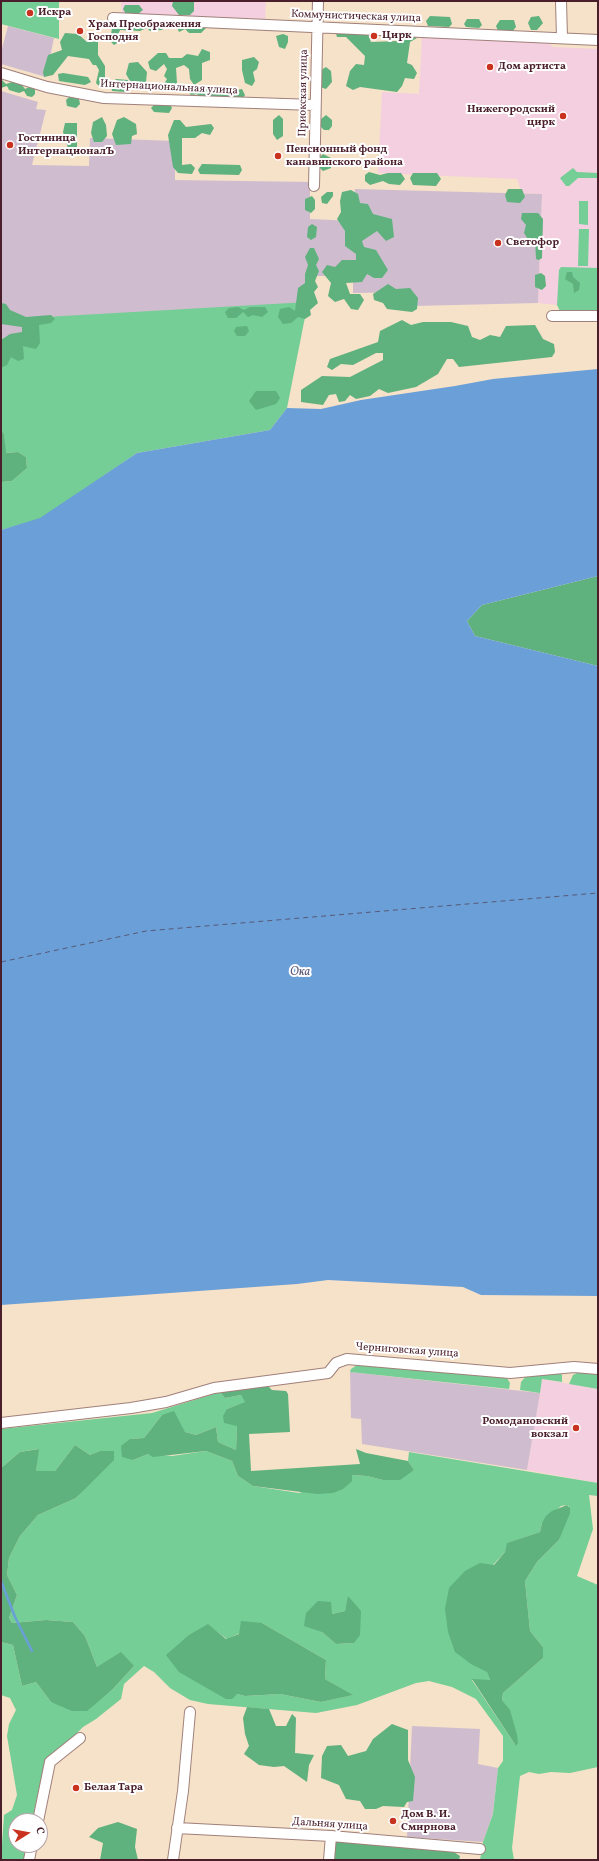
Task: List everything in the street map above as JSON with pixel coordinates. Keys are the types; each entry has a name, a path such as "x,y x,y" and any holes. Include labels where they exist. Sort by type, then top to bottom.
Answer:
{"street":[{"name":"Приокская улица","path":"314,186 318,1"},
{"path":"561,1 562,38"},
{"name":"Коммунистическая улица","path":"113,18 598,40"},
{"name":"Интернациональная улица","path":"1,73 47,87 104,98 316,106"},
{"path":"552,316 598,316"},
{"name":"Черниговская улица","path":"1,1424 102,1412 166,1402 214,1388 328,1374 336,1363 347,1359 510,1373 574,1367 598,1369"},
{"path":"173,1860 183,1790 190,1712"},
{"path":"40,1813 50,1762 80,1738"},
{"name":"Дальняя улица","path":"177,1828 331,1836 480,1849"},
{"path":"329,1860 331,1836"}],"shaded area":[{"path":"121,1 266,1 265,22 125,16 122,12"},
{"path":"8,26 54,38 46,77 1,64 1,52"},
{"path":"422,37 550,42 552,47 598,49 598,314 560,311 557,305 538,303 542,194 522,193 517,179 378,173 382,92 419,94"},
{"path":"1,91 38,102 36,109 46,110 32,165 89,166 90,138 175,141 175,180 310,182 310,219 354,221 355,189 542,194 538,303 414,306 414,292 353,293 353,276 309,276 308,302 27,334 1,339"},
{"path":"350,1372 540,1393 527,1470 362,1444 361,1419 351,1418"},
{"path":"542,1379 598,1389 598,1483 527,1470"},
{"path":"412,1726 480,1729 478,1764 498,1768 493,1814 483,1842 407,1837"}],"green space":[{"name":"Искра","path":"1,1 59,1 59,39 1,24"},
{"path":"173,1 194,1 194,11 190,15 179,15 172,6"},
{"path":"125,5 139,5 143,10 138,14 126,14 123,9"},
{"path":"430,16 450,17 452,24 449,27 428,26 426,21"},
{"path":"539,16 543,23 537,30 531,30 528,23 531,17"},
{"path":"467,19 479,19 482,25 479,28 466,27 464,24"},
{"path":"500,20 514,20 516,27 511,33 499,33 496,26"},
{"path":"162,22 165,27 162,30 150,31 147,28 140,31 120,30 118,35 119,42 114,45 110,41 112,28 119,23"},
{"path":"182,22 204,23 206,28 201,33 189,33 185,29 179,32 177,27"},
{"path":"335,30 367,32 371,42 398,41 406,33 417,38 410,42 407,63 412,65 417,73 414,79 405,78 402,86 397,92 360,87 353,90 346,86 350,71 356,64 364,65 365,56 346,37 337,37"},
{"path":"65,33 78,34 87,42 94,37 98,41 98,55 105,66 105,82 99,86 96,83 99,70 89,59 68,56 53,75 44,77 43,72 48,55 62,50 60,42"},
{"path":"283,34 288,36 288,42 285,49 279,47 276,36"},
{"path":"202,49 210,52 210,60 202,63 202,80 194,85 190,79 189,69 184,65 176,68 177,83 167,89 164,84 167,79 164,76 167,69 164,64 156,71 150,69 148,62 158,53 166,53 169,58 182,58 187,54 198,56"},
{"path":"254,57 259,62 257,69 253,72 255,81 252,86 245,83 242,70 242,60"},
{"path":"138,62 147,72 146,82 150,88 147,91 140,87 134,88 126,74 129,63"},
{"path":"326,67 331,71 332,82 326,89 320,87 318,72"},
{"path":"63,73 88,77 91,82 85,85 59,81 58,74"},
{"path":"1,79 6,84 12,82 22,85 25,89 29,87 35,89 35,94 32,97 27,96 24,91 19,93 9,90 7,86 1,88"},
{"path":"116,79 128,80 130,87 125,92 112,91 111,84"},
{"path":"202,87 209,87 215,90 219,87 227,87 231,91 242,89 245,95 242,100 238,100 234,97 230,100 218,101 213,96 207,99 200,98 197,94 191,95 187,90 192,88 197,90"},
{"path":"69,97 79,99 80,104 76,108 67,106 66,100"},
{"path":"155,104 170,104 172,108 169,113 154,112 151,108"},
{"path":"279,115 283,119 283,136 277,140 273,134 273,120"},
{"path":"326,115 332,120 332,126 329,130 324,130 320,126 320,120"},
{"path":"102,117 106,125 107,136 102,142 94,142 91,133 93,122"},
{"path":"124,117 136,124 137,134 132,136 131,144 116,145 112,134 117,120"},
{"path":"174,120 180,120 186,127 211,124 214,128 210,135 202,133 195,138 182,138 182,165 191,164 195,168 192,174 178,173 173,167 168,135"},
{"path":"65,123 77,123 77,148 68,148 63,132"},
{"path":"323,154 331,158 331,168 323,171 318,166 318,159"},
{"path":"202,164 240,165 242,170 239,175 200,174 198,170"},
{"path":"573,168 577,172 598,173 598,178 578,178 569,186 566,186 560,178"},
{"path":"369,172 380,175 388,173 401,173 405,179 400,185 389,184 383,181 370,185 365,181 365,175"},
{"path":"413,173 437,173 441,179 436,186 413,185 410,178"},
{"path":"508,189 522,189 525,197 520,203 507,202 505,195"},
{"path":"351,190 358,194 360,203 368,204 373,214 392,219 394,237 386,241 377,231 362,241 364,247 376,250 388,270 382,278 374,278 367,274 362,282 346,283 350,294 360,294 364,300 358,310 351,309 344,299 335,302 328,296 331,283 322,272 327,265 335,267 342,260 356,260 356,254 345,246 345,231 337,219 341,212 340,201 342,192"},
{"path":"327,192 333,192 333,196 327,204 322,203 321,197"},
{"path":"312,196 315,200 315,209 311,213 305,210 305,199"},
{"path":"579,201 588,201 588,225 579,224"},
{"path":"522,213 538,213 543,219 542,258 539,260 536,259 535,240 529,241 524,233 526,225 521,219"},
{"path":"312,224 317,227 316,237 311,240 307,237 308,227"},
{"path":"579,229 589,229 588,266 578,266"},
{"path":"310,248 314,248 319,259 316,265 319,271 315,281 318,287 314,292 318,303 310,310 311,315 305,319 298,317 291,323 283,324 278,317 280,309 289,307 295,311 298,288 305,283 305,274 308,265 305,257"},
{"path":"561,267 598,268 598,314 560,311 557,305 559,270"},
{"path":"567,272 572,272 573,277 580,283 579,290 574,293 573,284 565,279"},
{"path":"541,273 545,276 546,286 542,290 535,287 535,275"},
{"path":"388,284 396,289 410,288 418,298 417,309 412,312 387,309 383,303 374,300 373,294"},
{"path":"308,302 287,408 270,430 137,453 40,519 1,530 1,482 12,481 27,468 26,457 18,452 5,453 4,434 1,430 1,339 27,334 28,318"},
{"path":"1,303 6,304 10,310 26,317 51,315 55,319 51,323 39,325 40,343 36,349 23,346 24,359 18,361 11,357 7,365 1,368 1,340 10,334 22,332 22,327 1,324"},
{"path":"238,307 244,310 250,307 265,307 268,312 262,317 253,315 248,317 243,312 236,318 228,318 225,312 229,308"},
{"path":"402,320 411,325 423,322 451,322 468,326 472,337 480,340 490,335 500,337 506,326 535,325 543,339 554,344 555,352 552,357 459,367 453,359 447,359 438,374 416,387 388,393 379,389 370,396 356,399 350,395 345,401 339,402 336,394 329,395 323,405 301,402 301,390 322,376 350,377 383,360 383,353 376,353 353,365 341,364 332,370 327,367 330,359 378,342 380,331"},
{"path":"247,326 249,331 245,336 237,336 234,331 236,327"},
{"path":"256,391 276,391 280,398 276,404 256,410 249,401"},
{"path":"1,430 4,434 6,453 18,452 26,457 27,468 12,481 1,482"},
{"path":"598,576 598,666 475,636 467,621 482,605"},
{"path":"357,1365 503,1376 507,1378 510,1383 509,1389 350,1372 351,1369"},
{"path":"581,1371 598,1372 598,1389 569,1384 573,1375"},
{"path":"560,1373 562,1375 562,1382 542,1379 540,1393 520,1390 521,1382 526,1376"},
{"path":"267,1385 272,1390 286,1391 288,1394 290,1432 249,1434 251,1471 360,1464 356,1449 366,1453 408,1461 414,1470 400,1480 383,1480 367,1476 352,1475 352,1481 343,1489 333,1493 317,1494 253,1486 238,1476 232,1461 206,1451 153,1457 148,1454 133,1460 122,1457 121,1446 130,1439 144,1438 162,1415 174,1411 185,1432 196,1435 216,1427 218,1442 236,1450 237,1426 224,1423 223,1416 227,1409 245,1402 241,1395 225,1398 220,1392 228,1388"},
{"path":"220,1392 225,1398 241,1395 246,1402 227,1409 237,1426 236,1450 218,1442 216,1427 196,1435 185,1432 162,1415 144,1438 130,1439 133,1460 148,1454 172,1456 206,1451 232,1461 238,1476 253,1486 299,1493 352,1475 367,1476 383,1480 414,1470 408,1461 409,1452 598,1483 598,1496 589,1495 593,1529 577,1576 598,1585 598,1767 570,1773 551,1772 539,1774 529,1772 520,1776 512,1848 514,1860 480,1860 483,1842 493,1814 498,1768 503,1761 503,1736 476,1699 452,1687 429,1681 416,1683 357,1705 316,1713 208,1704 190,1700 170,1688 154,1672 144,1666 124,1684 121,1699 96,1719 83,1727 61,1749 45,1760 34,1813 8,1813 8,1853 25,1853 24,1860 1,1860 4,1815 12,1810 17,1795 7,1736 9,1724 16,1710 10,1698 1,1695 1,1642 13,1645 22,1686 36,1682 51,1702 87,1710 112,1690 134,1666 97,1667 85,1636 73,1622 46,1620 12,1623 9,1618 17,1595 7,1575 9,1558 20,1536 38,1515 76,1498 89,1484 100,1451 90,1455 75,1445 55,1471 36,1471 38,1449 20,1452 1,1468 1,1429 152,1413","holes":["561,1506 569,1506 559,1540 537,1562 525,1581 530,1631 543,1647 543,1658 503,1693 502,1700 510,1711 516,1746 472,1680 490,1680 487,1671 493,1565 505,1552 508,1543 540,1532 542,1523","349,1596 354,1643 336,1644 322,1632 332,1614 345,1611","262,1623 326,1660 325,1679 352,1695 321,1702 280,1694 245,1696 237,1694 208,1625 227,1639"]},
{"path":"75,1445 90,1455 100,1451 114,1451 114,1460 76,1498 38,1515 20,1536 9,1558 7,1575 17,1595 9,1618 12,1623 46,1620 73,1622 85,1636 97,1667 121,1652 134,1666 112,1690 87,1711 72,1711 51,1702 36,1682 22,1686 13,1645 1,1642 1,1468 20,1452 39,1449 36,1471 55,1471"},
{"path":"567,1505 570,1508 570,1513 559,1540 537,1562 525,1581 530,1631 543,1647 543,1658 503,1693 502,1700 510,1710 517,1735 518,1743 516,1746 472,1679 490,1680 487,1672 471,1664 455,1652 448,1632 445,1609 449,1588 465,1571 480,1563 494,1565 505,1552 507,1543 540,1532 542,1523 546,1516 552,1511"},
{"path":"348,1596 361,1611 360,1635 354,1643 336,1644 322,1632 304,1626 306,1613 318,1601 331,1602 332,1614 345,1611"},
{"path":"241,1621 262,1623 326,1660 325,1679 353,1695 321,1702 280,1694 245,1696 237,1694 232,1699 226,1699 179,1672 166,1655 189,1635 208,1624 226,1639 239,1634"},
{"path":"247,1707 269,1709 276,1726 286,1726 292,1714 296,1718 295,1753 314,1755 309,1765 307,1782 284,1766 274,1767 259,1765 244,1754 249,1746 245,1734 243,1718"},
{"path":"392,1724 408,1730 408,1760 415,1777 413,1801 407,1802 404,1807 383,1806 376,1809 365,1809 360,1801 346,1799 339,1785 321,1778 322,1756 327,1746 341,1745 348,1756 366,1751 373,1739"},
{"path":"118,1822 137,1829 135,1847 138,1860 100,1860 103,1843 89,1837 98,1828"},
{"path":"334,1841 449,1849 460,1856 459,1860 332,1860"}],"water":[{"name":"Ока","path":"598,369 598,576 482,605 467,621 475,636 598,666 598,1296 481,1295 463,1287 328,1280 297,1284 1,1305 1,530 40,518 137,453 270,430 287,408 321,409 361,400 493,379"}],"waterway":[{"path":"1,1581 15,1617 32,1651"}],"ferry route":[{"path":"1,962 146,931 598,893"}],"place":[{"name":"Искра","path":"30,13"},
{"name":"Храм Преображения Господня","path":"80,31"},
{"name":"Цирк","path":"374,36"},
{"name":"Дом артиста","path":"490,67"},
{"name":"Нижегородский цирк","path":"563,116"},
{"name":"Гостиница ИнтернационалЪ","path":"10,145"},
{"name":"Пенсионный фонд канавинского района","path":"278,156"},
{"name":"Светофор","path":"498,243"},
{"name":"Ромодановский вокзал","path":"576,1428"},
{"name":"Белая Тара","path":"76,1788"},
{"name":"Дом В. И. Смирнова","path":"393,1821"}]}
